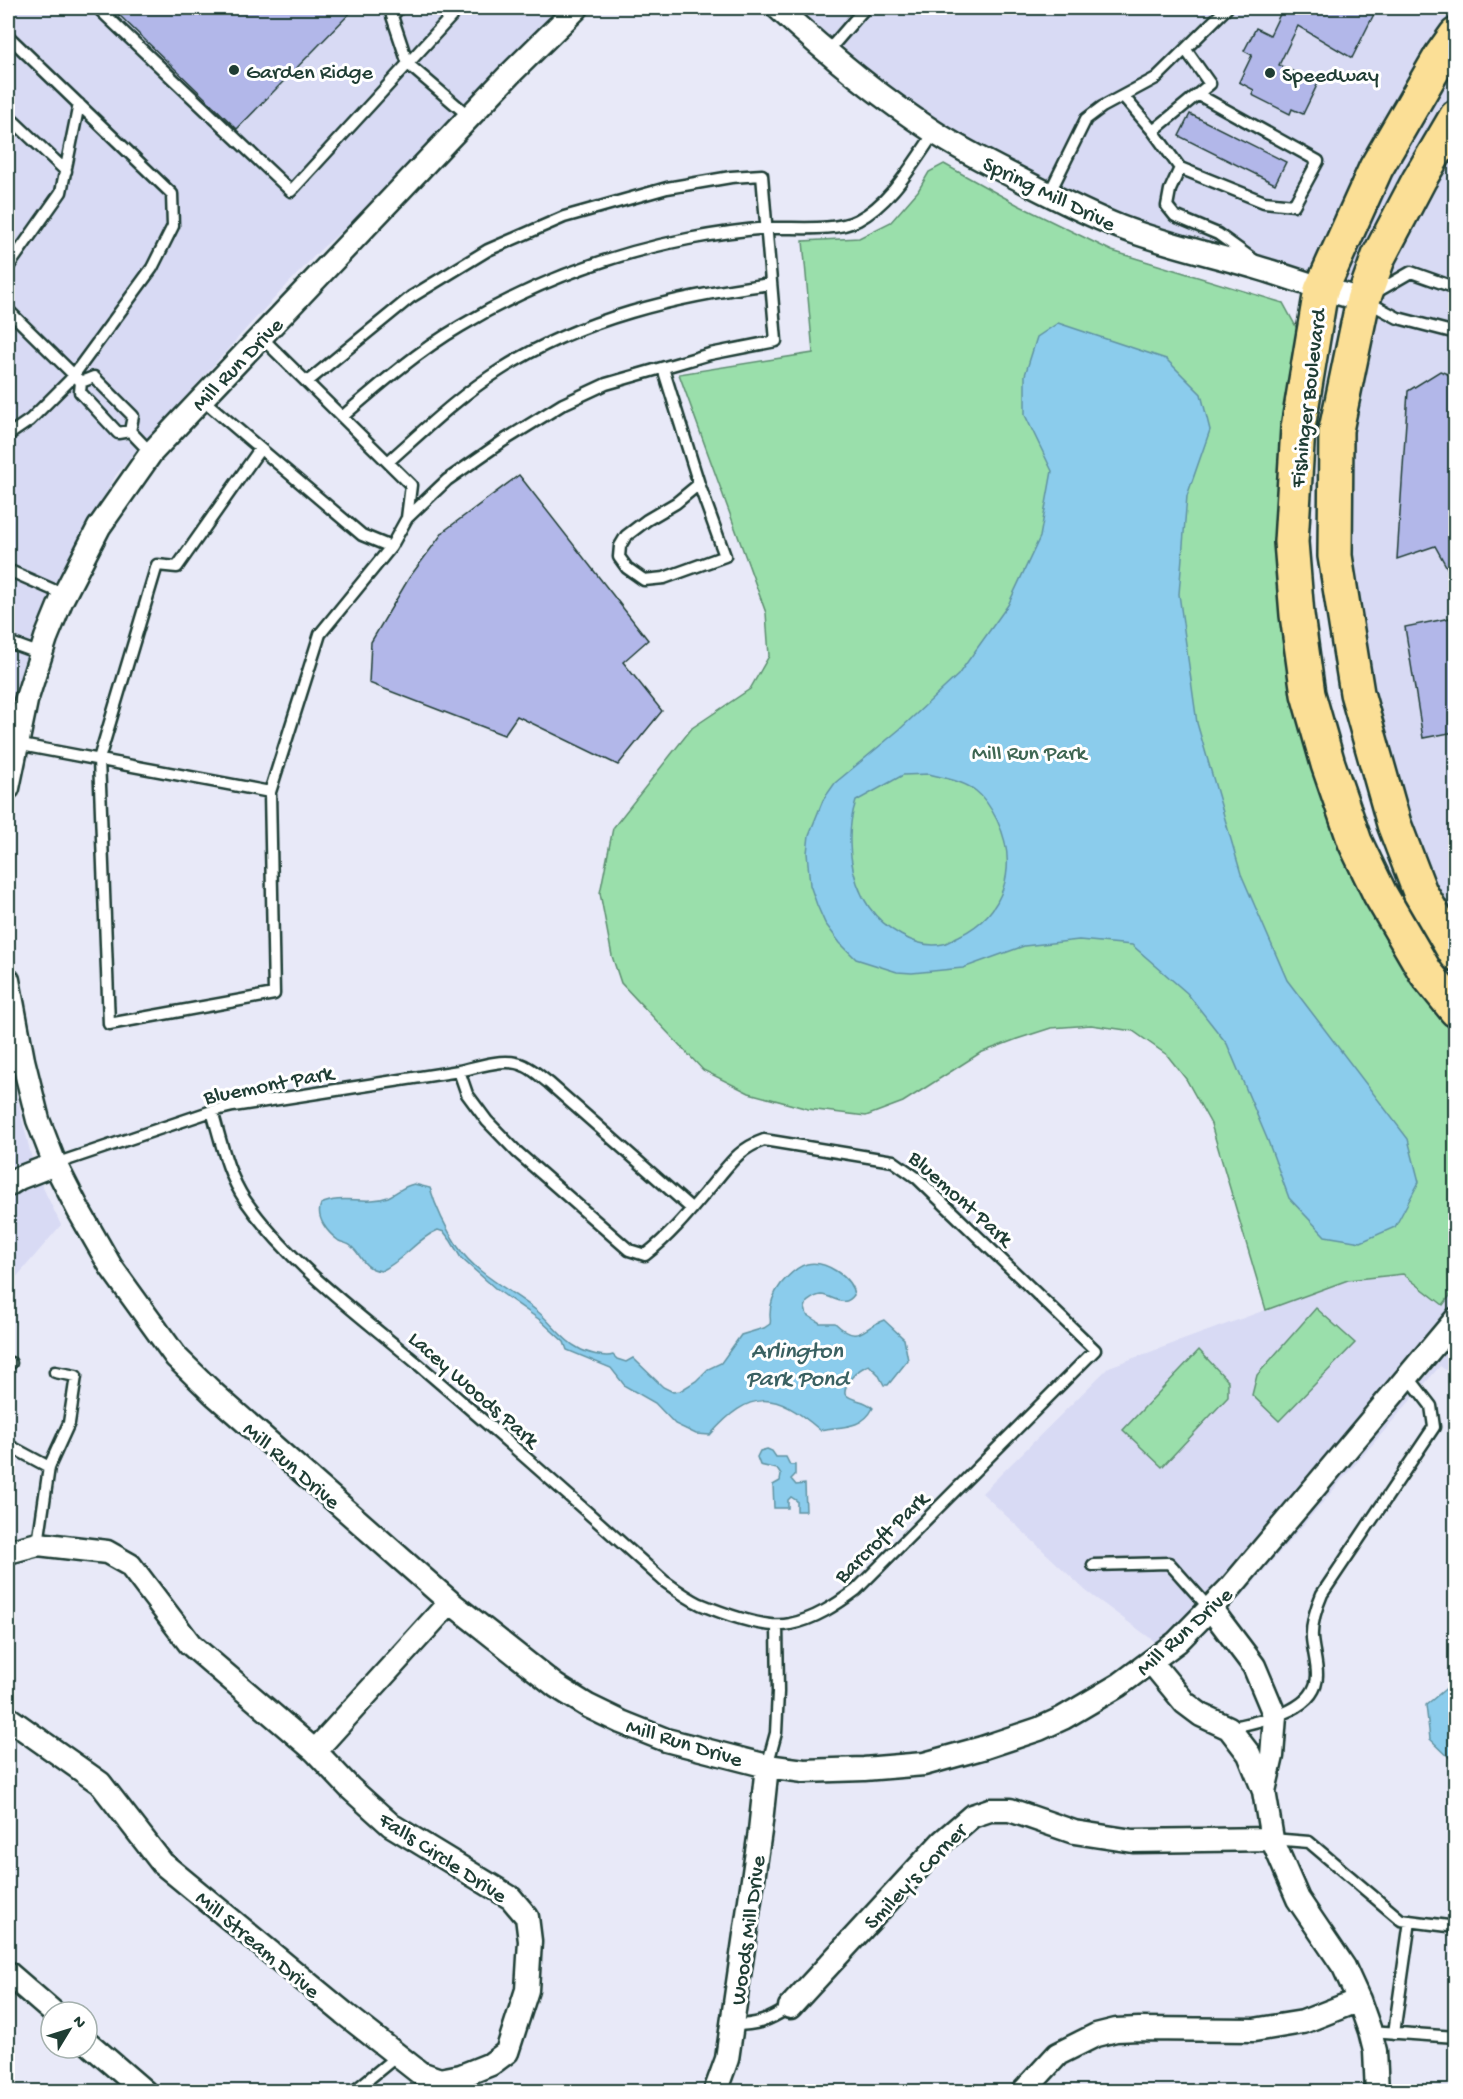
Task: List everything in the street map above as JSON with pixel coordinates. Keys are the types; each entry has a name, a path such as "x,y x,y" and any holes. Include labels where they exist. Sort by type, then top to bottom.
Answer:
{"main road":[{"name":"Fishinger Boulevard","path":"1455,35 1376,168 1321,290 1298,428 1291,542 1297,615 1308,694 1328,764 1355,842 1380,894 1426,973 1455,1010"},
{"name":"Fishinger Boulevard","path":"1455,117 1379,256 1363,300 1336,430 1335,556 1357,693 1394,824 1420,892 1455,954"}],"street":[{"name":"Mill Run Drive","path":"8,788 26,701 41,654 65,595 99,527 151,453 470,117 577,8"},
{"name":"Spring Mill Drive","path":"778,8 896,106 973,155 1049,194 1118,226 1217,258 1271,272 1321,290 1363,300"},
{"name":"Mill Run Drive","path":"8,980 23,1060 38,1120 55,1164 111,1267 176,1357 223,1402 450,1602 556,1686 588,1706 666,1740 767,1766 804,1771 924,1764 1039,1729 1119,1686 1152,1663 1211,1610 1455,1319"},
{"path":"8,1185 19,1178 55,1164"},
{"path":"8,1552 38,1544"},
{"name":"Falls Circle Drive","path":"38,1544 107,1552 130,1565 190,1644 315,1751 350,1788 391,1825 511,1898 527,1917 530,1941 527,1990 520,2016"},
{"path":"315,1751 450,1602"},
{"path":"1211,1610 1254,1666 1275,1716 1272,1756 1264,1791"},
{"path":"1152,1663 1185,1703 1229,1728 1249,1754 1264,1791 1272,1839 1298,1899 1344,1967 1359,2000 1375,2052 1377,2091"},
{"name":"Mill Stream Drive","path":"8,1718 100,1783 162,1863 420,2073 440,2080 461,2076 491,2064 507,2052 520,2016"},
{"name":"Woods Mill Drive","path":"715,2091 728,2059 767,1766"},
{"name":"Smiley's Corner","path":"790,2007 943,1841 972,1816 990,1810 1010,1810 1074,1832 1133,1841 1272,1839"},
{"path":"8,1973 39,2000"},
{"path":"1023,2091 1058,2054 1096,2035 1116,2030 1138,2029 1254,2030 1303,2022 1359,2000"},
{"path":"99,2052 145,2091"}],"lane":[{"path":"98,8 291,191 459,8"},
{"path":"399,8 392,16 408,64 470,117"},
{"path":"828,51 865,8"},
{"path":"1049,194 1086,119 1102,107 1156,78 1227,8"},
{"path":"8,36 172,194 172,226 152,268 78,378 30,420 8,435"},
{"path":"1153,131 1210,84 1186,50"},
{"path":"1123,96 1180,168 1264,202 1294,205 1318,161 1199,95"},
{"path":"8,267 61,192 79,104"},
{"path":"8,116 66,171"},
{"path":"342,417 374,389 458,327 540,284 581,268 688,239 767,228 832,226 856,221 880,207 935,132"},
{"path":"1180,168 1170,190 1167,206 1174,216 1218,234 1271,272"},
{"path":"260,448 177,567 157,565 99,759 109,1024 274,994 270,792 320,634 391,547 407,518 447,480 502,441 563,404 606,384 710,354 776,341 762,175 732,177 667,188 564,217 488,250 411,297 308,382"},
{"path":"1363,300 1411,272 1455,288"},
{"path":"388,462 455,402 501,370 549,344 612,318 678,299 771,284"},
{"path":"1363,300 1398,318 1455,333"},
{"path":"8,310 78,378 80,392 118,433 130,431"},
{"path":"261,337 411,485 407,518"},
{"path":"663,368 699,484 725,556 664,578 644,580 627,568 619,556 620,546 626,536 676,503 699,484"},
{"path":"78,378 94,377 133,416 130,431"},
{"path":"202,399 362,535 391,547"},
{"path":"130,431 151,453"},
{"path":"8,570 65,595"},
{"path":"8,642 41,654"},
{"path":"16,744 270,792"},
{"name":"Bluemont Park","path":"55,1164 212,1111 506,1062 528,1067 549,1083 692,1209"},
{"name":"Bluemont Park","path":"459,1071 467,1094 487,1121 517,1152 629,1250 645,1255 665,1240 749,1145 764,1140 893,1161 917,1178 1095,1350"},
{"name":"Lacey Woods Park","path":"212,1111 231,1176 244,1197 264,1224 323,1283 483,1419 664,1581 698,1603 744,1619 777,1626"},
{"name":"Barcroft Park","path":"777,1626 818,1615 856,1590 1095,1350"},
{"path":"38,1544 50,1467 69,1423 76,1376 55,1372"},
{"path":"1229,1728 1275,1716 1301,1706 1313,1690 1317,1676 1311,1636 1314,1614 1322,1594 1434,1427 1431,1406 1407,1375"},
{"path":"8,1445 50,1467"},
{"path":"1093,1565 1169,1563 1211,1610"},
{"path":"767,1766 776,1733 777,1626"},
{"path":"1272,1839 1309,1842 1401,1920 1455,1927"},
{"path":"1394,2033 1410,1922"},
{"name":"Smiley's Corner","path":"732,2025 768,2021 790,2007"},
{"path":"1370,2031 1455,2037"},
{"path":"352,2091 398,2055"}],"shaded area":[{"path":"8,8 577,8 455,133 320,250 253,321 116,475 55,585 19,679 8,721"},
{"path":"778,8 1455,8 1455,954 1420,892 1335,556 1363,300 1217,258 973,155"},
{"path":"8,1062 35,1171 61,1225 8,1287"},
{"path":"1403,1274 1443,1304 1455,1289 1455,1376 1440,1366 1242,1596 1176,1657 1086,1591 982,1493 1109,1367 1348,1280"}],"green space":[{"name":"Mill Run Park","path":"944,164 1018,205 1112,251 1283,303 1301,336 1280,560 1392,945 1455,1034 1455,1289 1443,1305 1403,1274 1348,1280 1266,1310 1211,1124 1186,1079 1167,1055 1133,1031 1091,1025 1051,1028 980,1053 903,1102 866,1116 808,1109 749,1093 703,1070 621,983 612,956 600,893 613,828 692,728 750,689 769,656 766,613 679,374 813,353 803,241 859,238 891,222 918,191 929,172"},
{"path":"1316,1308 1355,1343 1279,1421 1252,1395 1257,1375"},
{"path":"1199,1350 1228,1381 1228,1397 1162,1467 1123,1430"}],"water":[{"path":"1058,323 1166,359 1201,394 1210,430 1187,496 1179,594 1197,723 1241,874 1287,980 1408,1139 1419,1182 1395,1227 1361,1242 1325,1236 1289,1198 1268,1141 1227,1044 1187,993 1132,945 1079,940 1024,946 963,968 912,973 897,972 856,959 825,923 817,905 810,885 807,853 809,835 823,800 835,783 900,729 958,675 1008,605 1040,537 1052,471 1025,415 1025,375 1037,337","holes":["929,774 953,780 976,791 991,808 997,820 1004,837 1007,854 1007,871 1003,887 997,902 987,915 975,927 949,942 933,945 922,944 901,935 875,915 857,883 850,841 856,801 903,775"]},
{"name":"Arlington Park Pond","path":"414,1184 430,1188 435,1203 458,1247 484,1274 537,1311 578,1348 605,1356 613,1355 626,1362 633,1358 663,1387 673,1392 680,1391 696,1381 708,1369 721,1363 741,1335 770,1324 773,1298 781,1284 792,1272 814,1263 829,1267 843,1276 854,1295 846,1301 821,1295 815,1296 807,1302 805,1308 807,1315 820,1323 835,1323 843,1330 855,1334 884,1320 904,1339 908,1360 888,1385 884,1385 869,1365 852,1376 845,1389 845,1394 873,1408 857,1424 820,1430 789,1408 776,1402 763,1401 738,1409 710,1435 696,1434 675,1424 655,1403 625,1386 611,1368 567,1350 564,1342 540,1320 496,1289 461,1258 444,1232 438,1230 430,1234 396,1262 381,1271 366,1265 351,1246 339,1241 331,1234 321,1220 321,1204 337,1200 380,1199"},
{"path":"767,1449 772,1451 776,1457 786,1457 790,1465 795,1465 795,1475 791,1479 796,1485 805,1484 806,1511 797,1511 797,1501 791,1497 788,1500 788,1508 774,1508 773,1485 780,1481 781,1475 777,1469 760,1465 757,1457 760,1451"},
{"path":"1455,1681 1455,1763 1430,1739 1426,1705"}],"building":[{"name":"Garden Ridge","path":"112,8 355,8 237,129"},
{"path":"1283,8 1377,8 1352,58 1298,26 1279,65 1318,83 1303,114 1292,109 1290,114 1252,95 1254,90 1239,82 1252,55 1244,51 1256,28 1270,35"},
{"name":"Speedway","path":"1190,114 1286,162 1275,184 1179,136"},
{"path":"1440,371 1455,377 1455,582 1435,546 1397,559 1408,391"},
{"path":"519,475 648,640 623,662 662,711 618,765 517,716 504,735 369,683 371,642 409,578 444,531"},
{"path":"1455,617 1455,732 1423,738 1405,627"}],"place":[{"name":"Garden Ridge","path":"234,70"},
{"name":"Speedway","path":"1270,73"}]}
